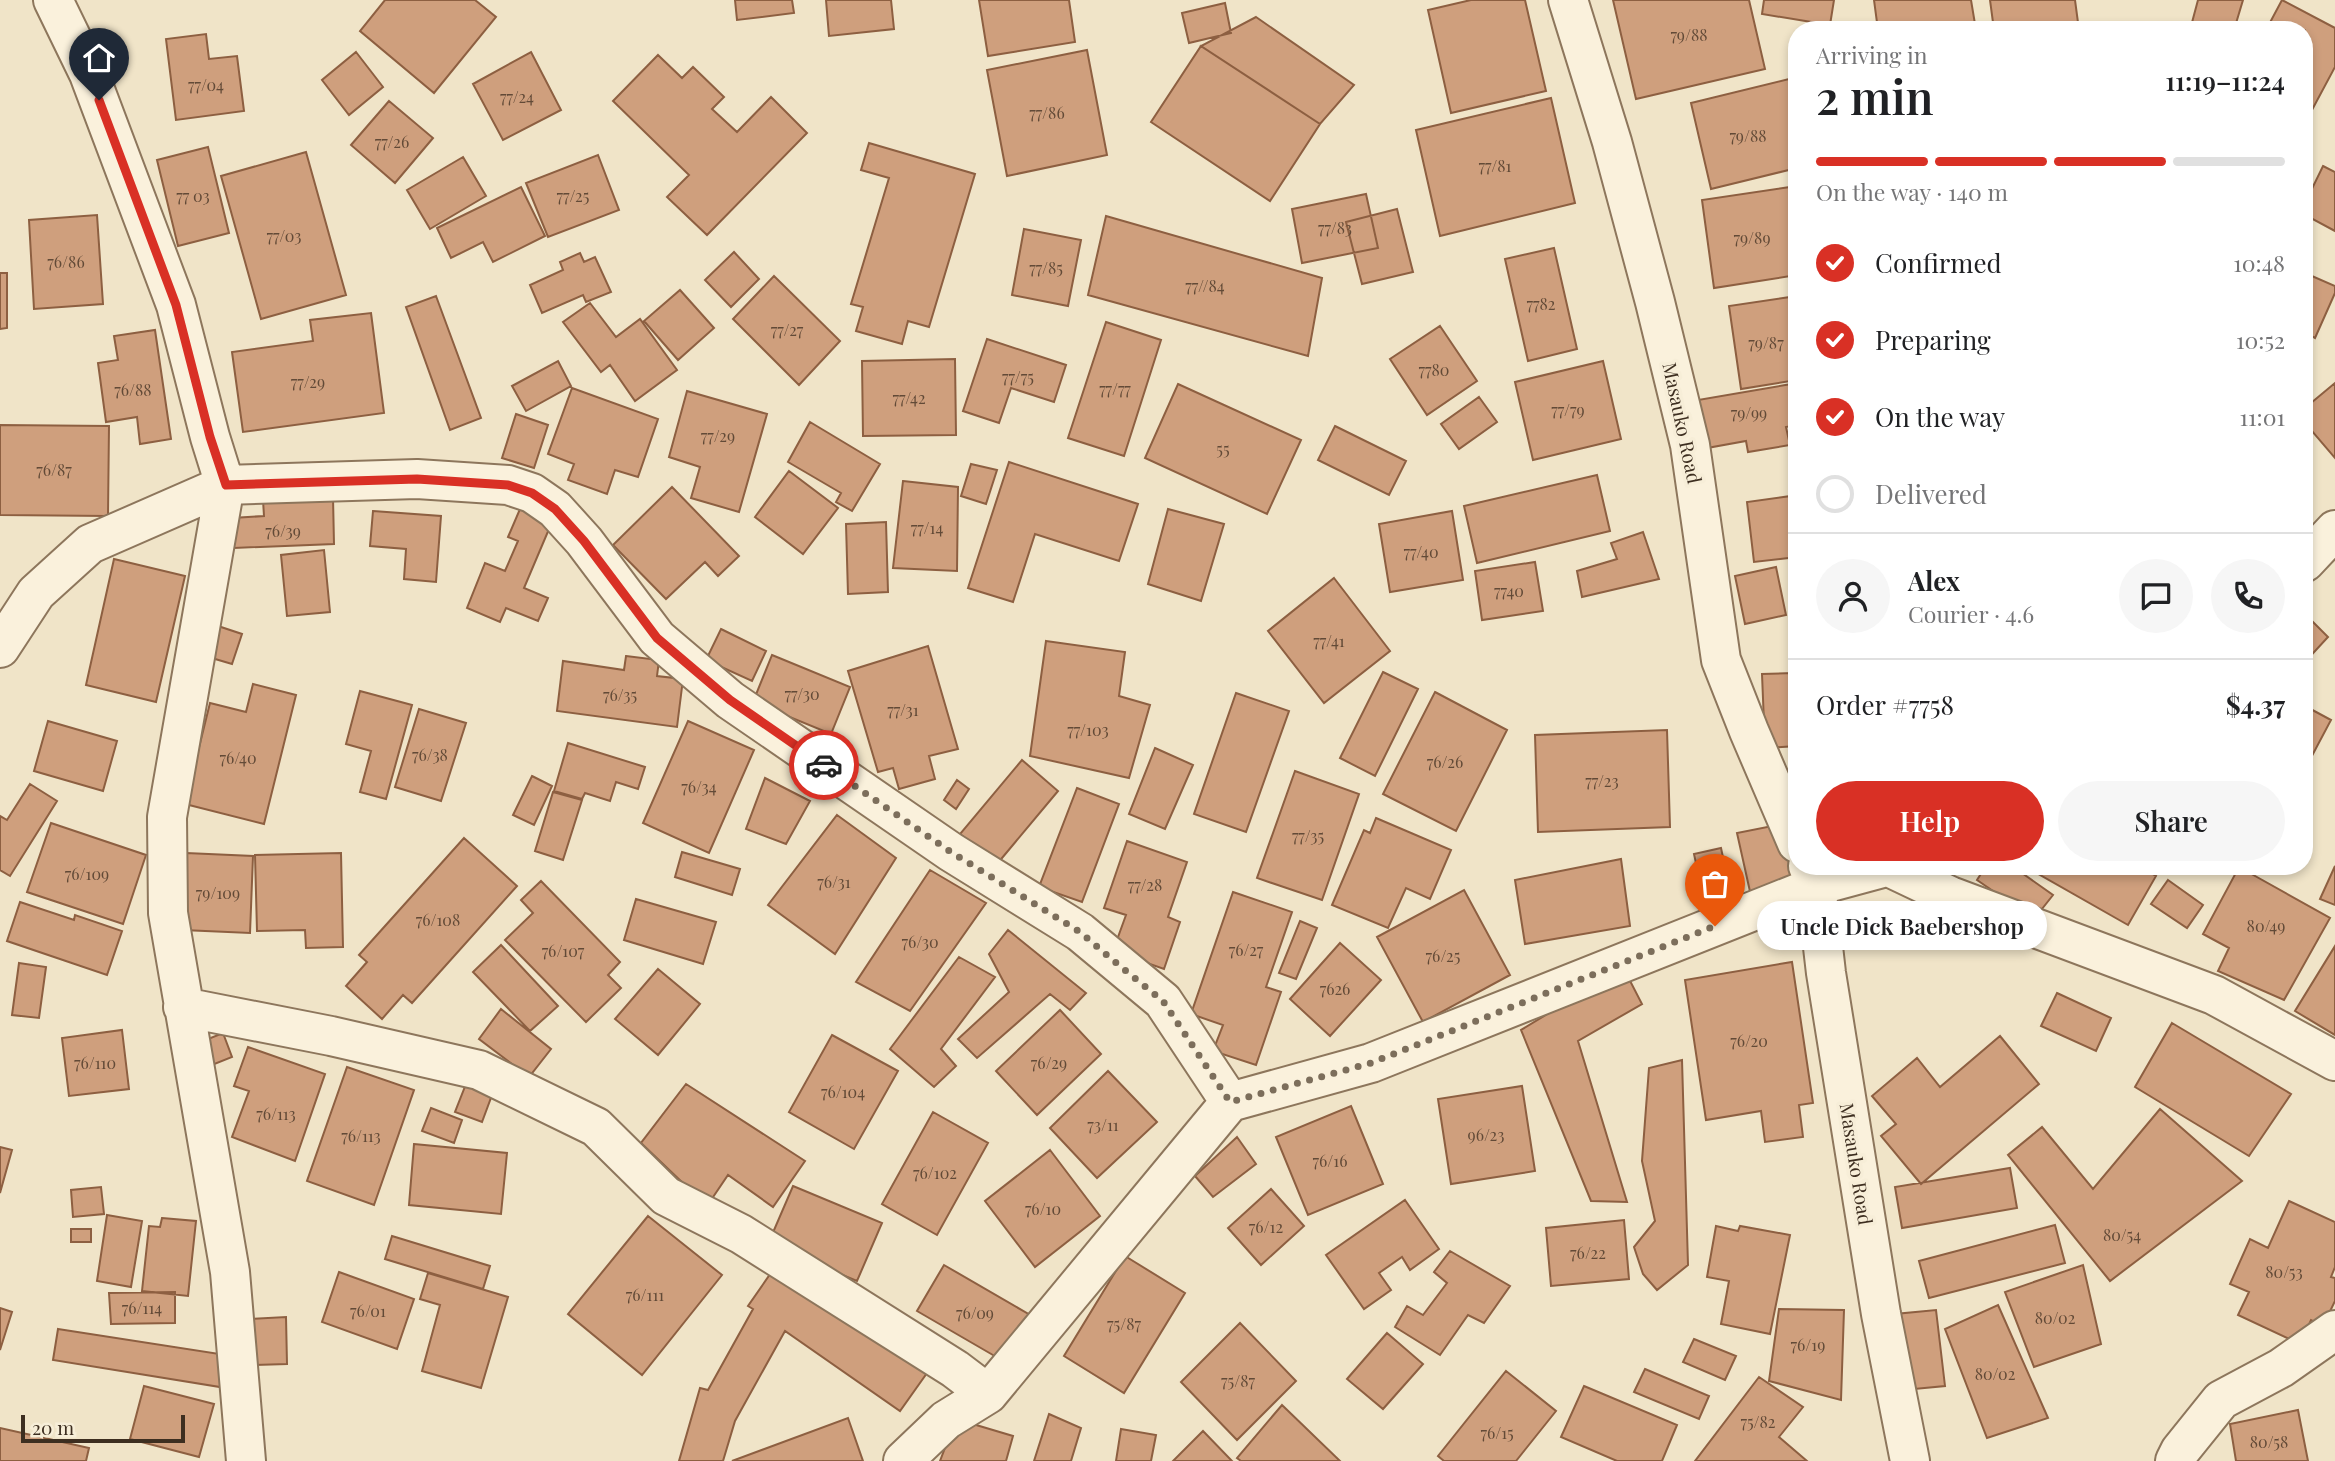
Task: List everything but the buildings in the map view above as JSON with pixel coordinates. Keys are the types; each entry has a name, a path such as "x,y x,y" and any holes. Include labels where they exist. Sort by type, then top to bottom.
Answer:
{"street":[{"path":"53,0 89,74 176,305 210,437 226,485 167,817 168,913 230,1272 246,1461"},
{"name":"Masauko Road","path":"1568,0 1616,155 1690,445 1721,660 1788,822"},
{"path":"0,648 36,593 90,544 226,485 417,479 508,485 532,493 555,509 584,541 657,638 730,700 951,852 1080,932 1163,1001 1230,1102"},
{"path":"2313,553 2335,530"},
{"path":"1907,875 1950,896 2214,995 2335,1061"},
{"path":"904,1461 946,1420 988,1394 1230,1102 1371,1063 1812,876"},
{"name":"Masauko Road","path":"1812,876 1876,1286 1910,1461"},
{"path":"183,1007 331,1036 479,1070 596,1127 666,1196 752,1241 955,1369 988,1394"},
{"path":"2175,1461 2221,1400 2281,1368 2335,1330"}],"way so far":[{"path":"824,765 951,852 1080,932 1163,1001 1230,1102 1371,1063 1715,926"}],"place":[{"name":"Uncle Dick Baebershop","path":"1715,926"}],"route":[{"path":"99,100 176,305 210,437 226,485 417,479 508,485 532,493 555,509 584,541 657,638 730,700 824,765"}]}
